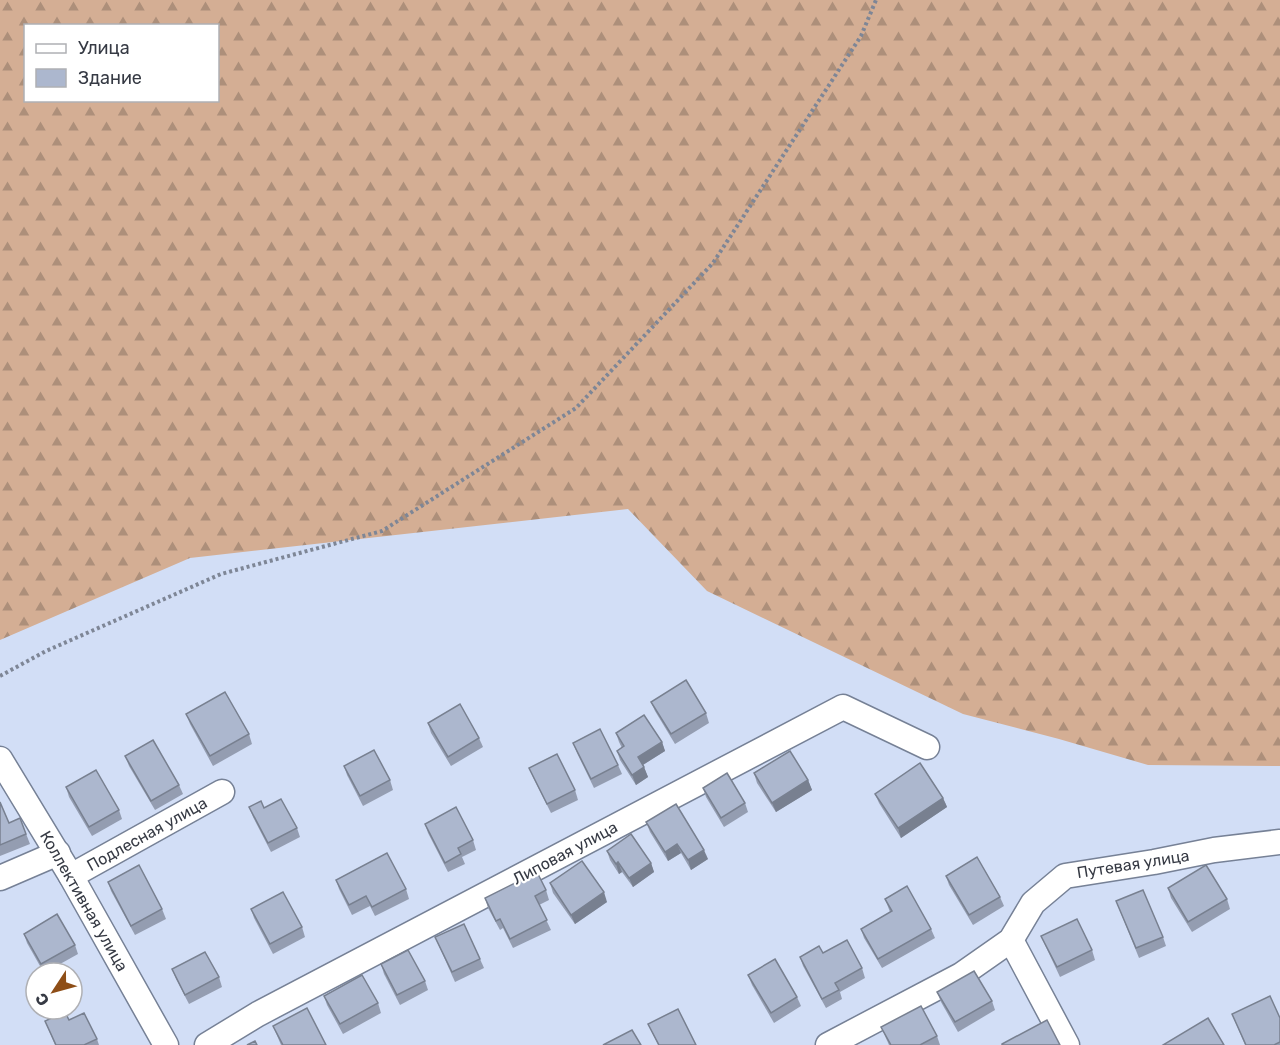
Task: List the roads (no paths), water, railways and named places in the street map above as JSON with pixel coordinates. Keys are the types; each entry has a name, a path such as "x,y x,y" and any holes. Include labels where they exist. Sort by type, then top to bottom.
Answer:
{"street":[{"name":"Липовая улица","path":"207,1045 268,1009 843,707 927,747"},
{"name":"Коллективная улица","path":"0,759 58,853 166,1045"},
{"name":"Подлесная улица","path":"71,876 222,792"},
{"name":"Путевая улица","path":"828,1045 961,975 1011,940 1034,903 1065,876 1214,850 1280,842"},
{"path":"0,878 58,853"},
{"path":"1011,940 1067,1045"}]}
